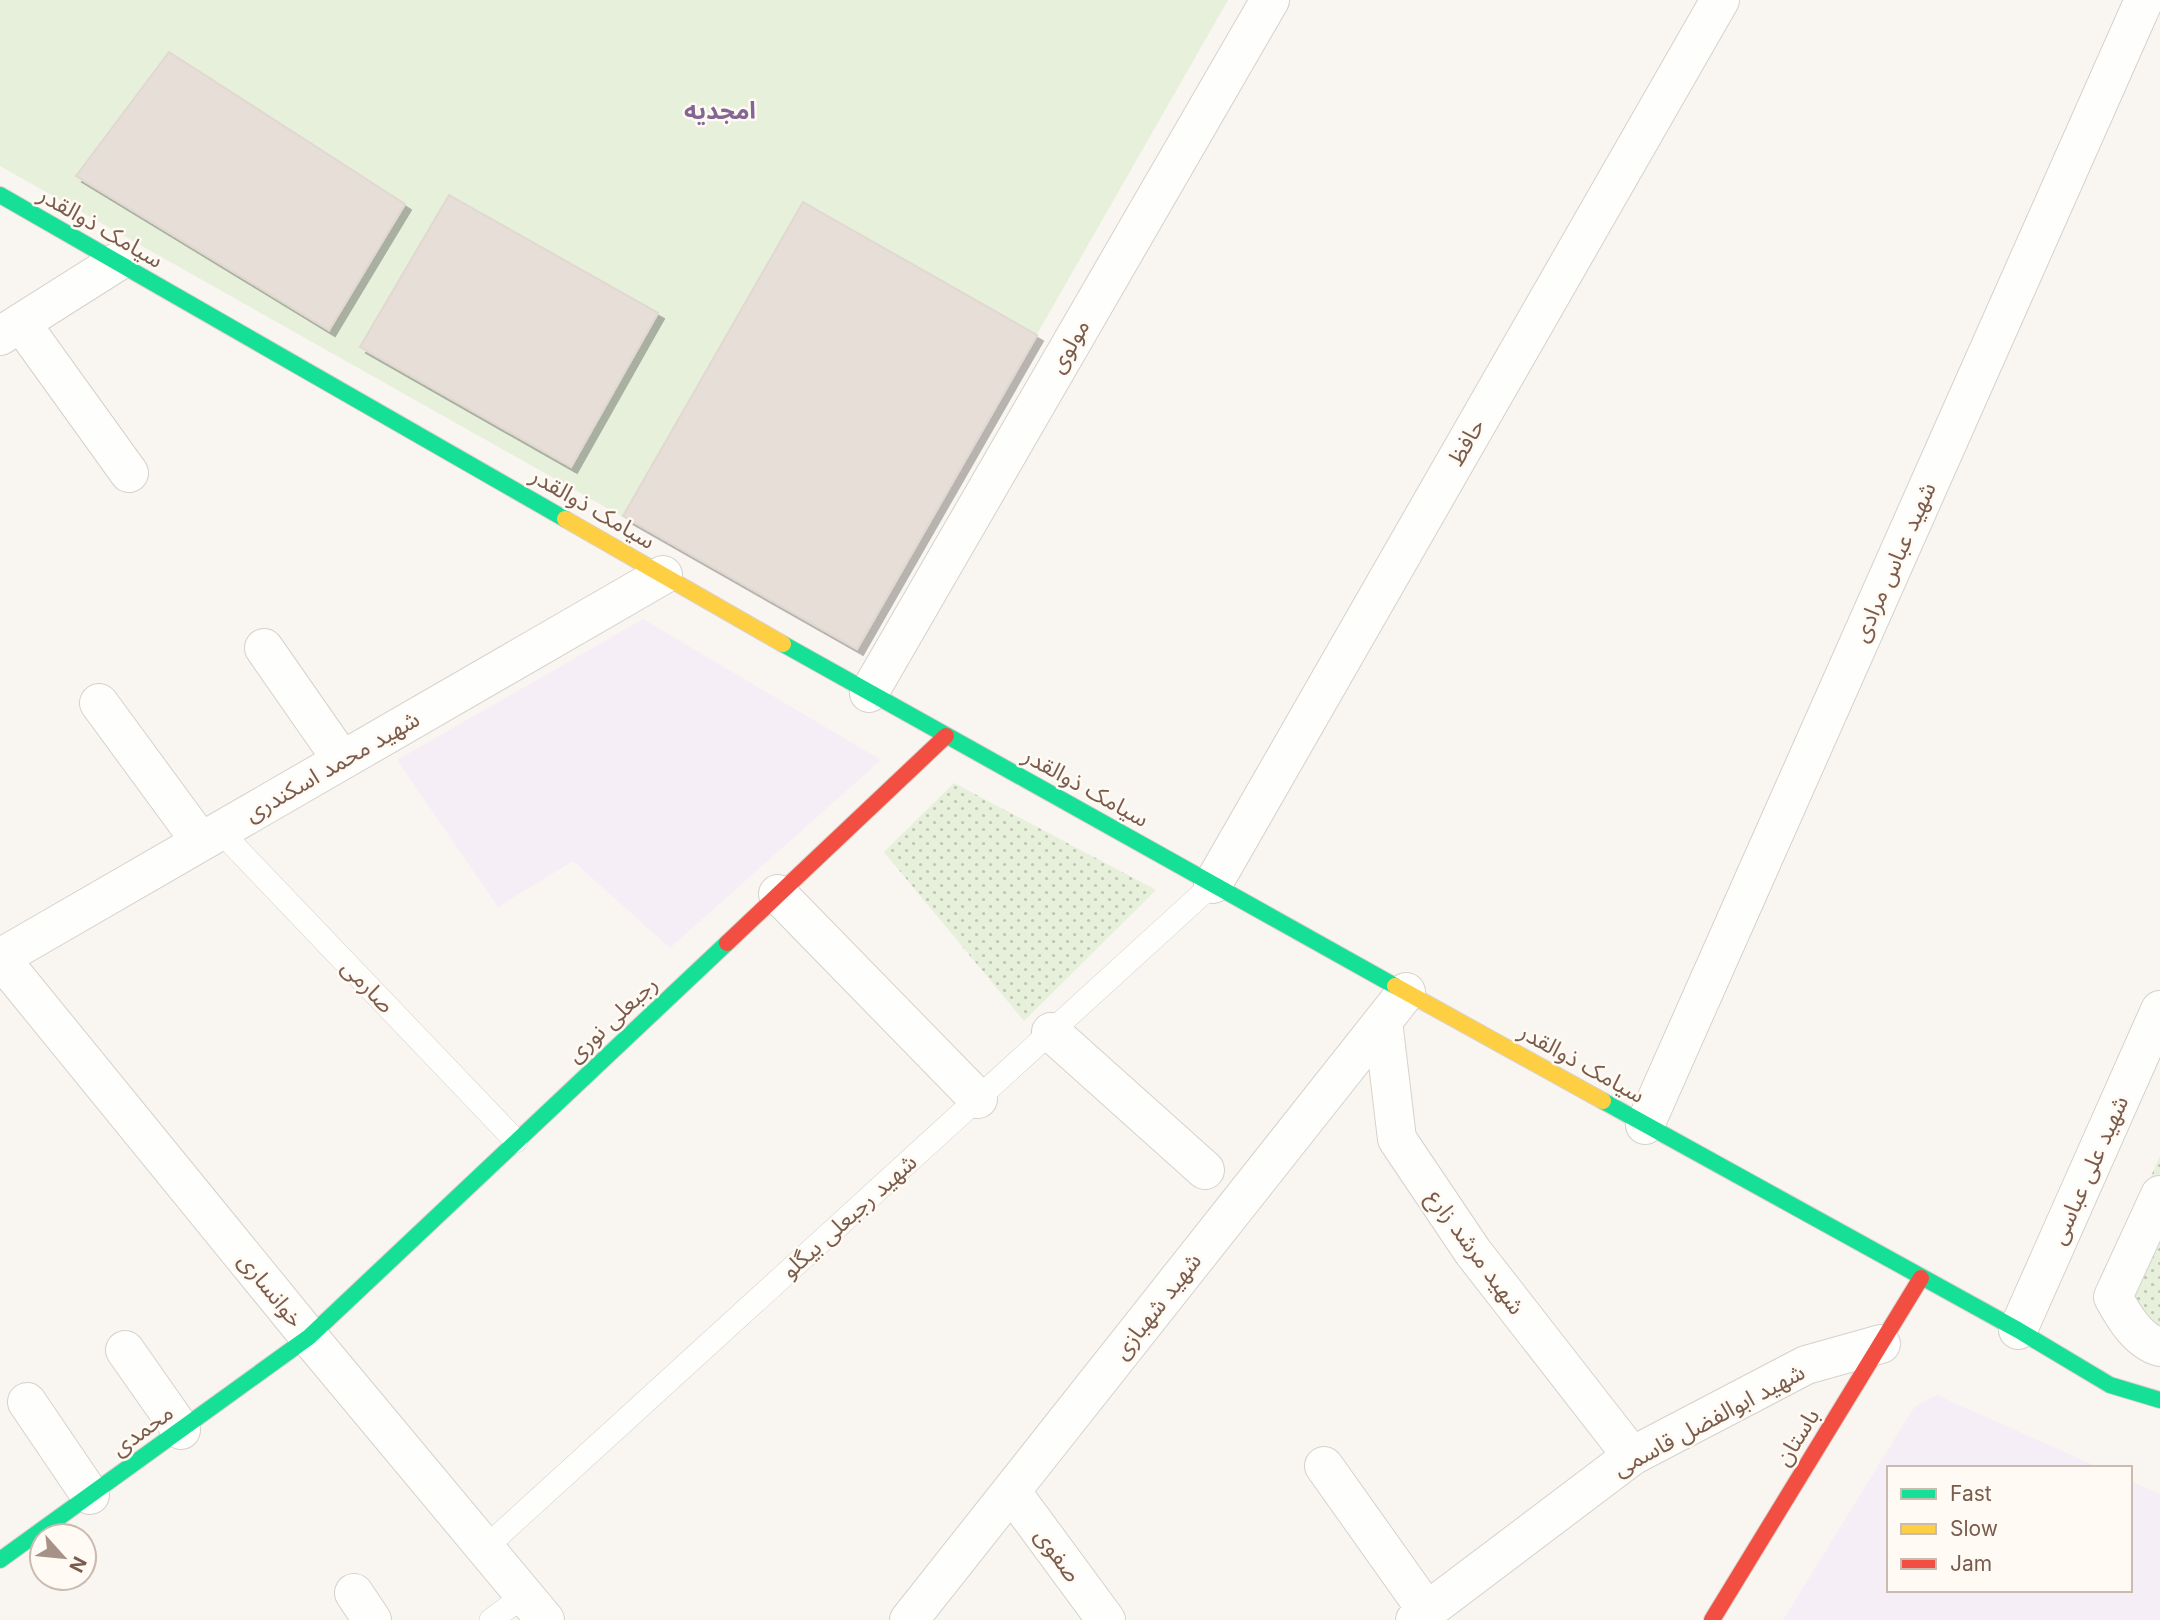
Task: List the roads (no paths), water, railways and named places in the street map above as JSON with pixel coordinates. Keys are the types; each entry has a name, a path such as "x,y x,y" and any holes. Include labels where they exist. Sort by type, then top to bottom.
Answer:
{"street":[{"name":"مولوی","path":"869,693 1270,0"},
{"name":"حافظ","path":"1213,884 1720,0"},
{"name":"شهید عباس مرادی","path":"1645,1125 2144,0"},
{"name":"سیامک ذوالقدر","path":"0,195 946,736 2018,1330 2110,1385 2160,1400"},
{"path":"117,262 10,329 129,473"},
{"name":"شهید محمد اسکندری","path":"0,958 663,575"},
{"path":"264,648 342,760"},
{"path":"99,703 210,837"},
{"name":"رجبعلی نوری","path":"309,1337 946,736"},
{"path":"778,894 978,1099"},
{"name":"خوانساری","path":"0,958 309,1337 535,1608"},
{"name":"شهید شهبازی","path":"908,1620 1406,992"},
{"name":"شهید علی عباسی","path":"2018,1330 2160,1010"},
{"name":"شهید مرشد زارع","path":"1383,1021 1397,1139 1473,1252 1632,1456"},
{"path":"1051,1032 1205,1170"},
{"path":"2160,1195 2113,1297 2124,1317 2149,1344 2160,1347"},
{"name":"باستان","path":"1712,1620 1921,1278"},
{"name":"محمدی","path":"0,1560 309,1337"},
{"name":"شهید ابوالفضل قاسمی","path":"1421,1615 1632,1456 1807,1365 1881,1344"},
{"path":"125,1350 181,1430"},
{"path":"27,1402 90,1495"},
{"path":"1324,1466 1421,1615"},
{"name":"صفوی","path":"1011,1491 1106,1620"}],"lane":[{"name":"صارمی","path":"210,837 516,1141"},
{"name":"شهید رجبعلی بیگلو","path":"485,1548 1213,884"},
{"path":"491,1620 535,1608"}],"district":[{"name":"امجدیه","path":"720,110"}]}
